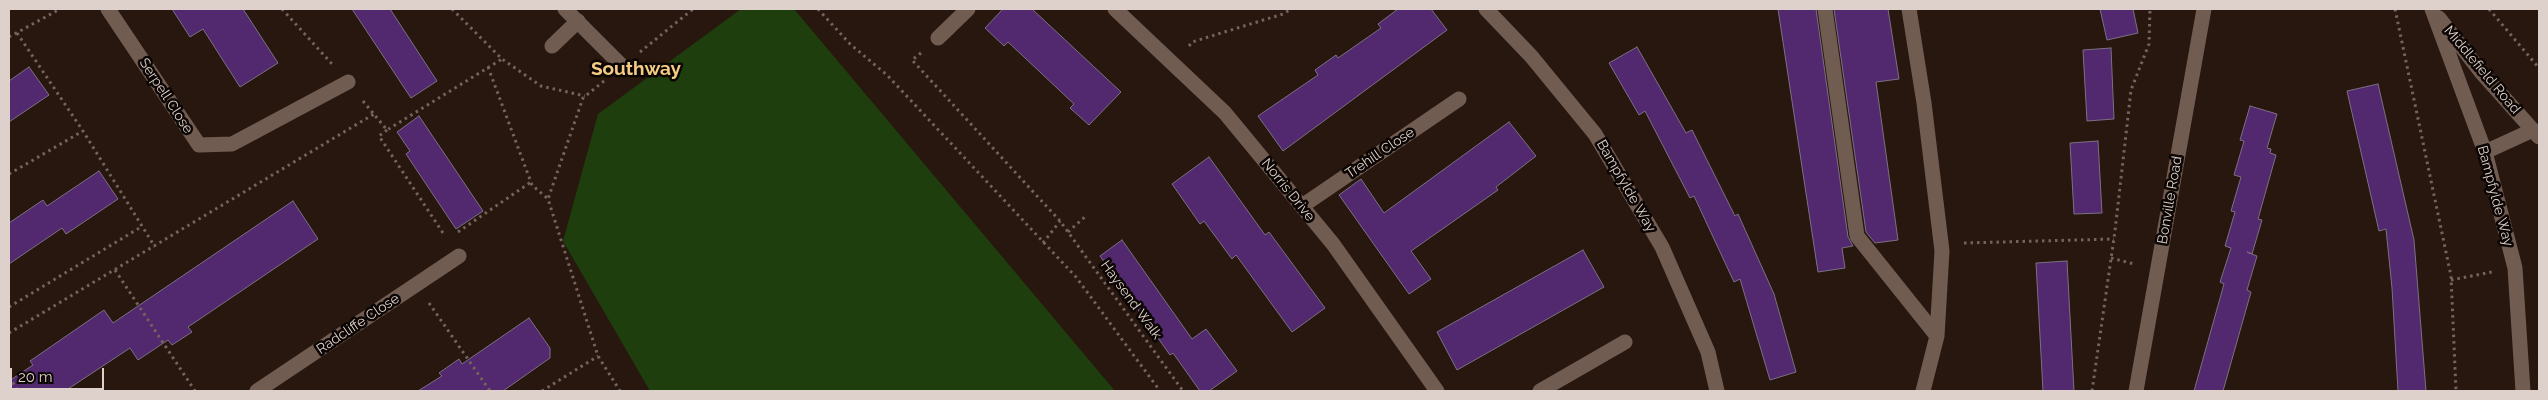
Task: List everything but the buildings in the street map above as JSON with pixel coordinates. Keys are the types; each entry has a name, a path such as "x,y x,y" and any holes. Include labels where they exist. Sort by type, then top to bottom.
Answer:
{"street":[{"name":"Serpell Close","path":"108,9 199,146 232,144 348,82"},
{"path":"565,9 622,66"},
{"path":"938,38 968,9"},
{"name":"Norris Drive","path":"1115,9 1225,112 1333,244 1437,391"},
{"name":"Bampfylde Way","path":"1486,9 1531,56 1595,134 1662,247 1708,352 1717,391"},
{"path":"1824,9 1857,236 1937,336"},
{"path":"1909,9 1924,103 1941,244 1937,336 1923,391"},
{"name":"Bonville Road","path":"2136,391 2204,9"},
{"name":"Bampfylde Way","path":"2432,9 2484,152 2514,268 2523,391"},
{"name":"Middlefield Road","path":"2432,9 2481,72 2536,134 2484,152"},
{"path":"552,46 578,21"},
{"name":"Trehill Close","path":"1302,206 1459,99"},
{"name":"Radcliffe Close","path":"257,391 459,256"},
{"path":"1540,391 1625,342"}],"path":[{"path":"9,37 60,9"},
{"path":"282,9 348,82 387,130"},
{"path":"452,9 502,59 541,86 586,96"},
{"path":"548,199 586,96 693,9"},
{"path":"818,9 850,44 887,76 1076,277 1160,391"},
{"path":"1175,66 1192,42 1283,14 1291,9"},
{"path":"2092,391 2114,239 2131,90 2149,44 2150,9"},
{"path":"2395,9 2451,280 2456,391"},
{"path":"2489,9 2539,68"},
{"path":"17,33 83,131 155,247"},
{"name":"Haysend Walk","path":"938,38 912,60 1060,221 1183,391"},
{"path":"459,256 380,136 502,59"},
{"path":"488,67 530,182 548,199 598,356 619,390 614,391"},
{"path":"9,334 374,114"},
{"path":"9,174 83,131"},
{"path":"447,239 530,182"},
{"path":"1068,232 1087,215"},
{"path":"1043,243 1060,221"},
{"path":"9,307 142,227"},
{"path":"1941,244 2114,239"},
{"path":"2451,280 2514,268"},
{"path":"115,270 195,391"},
{"path":"417,284 490,391"},
{"path":"542,391 598,356"},
{"path":"9,378 18,391"}],"green space":[{"path":"741,9 794,9 1115,391 650,391 563,241 598,114"}],"district":[{"name":"Southway","path":"636,69"}]}
